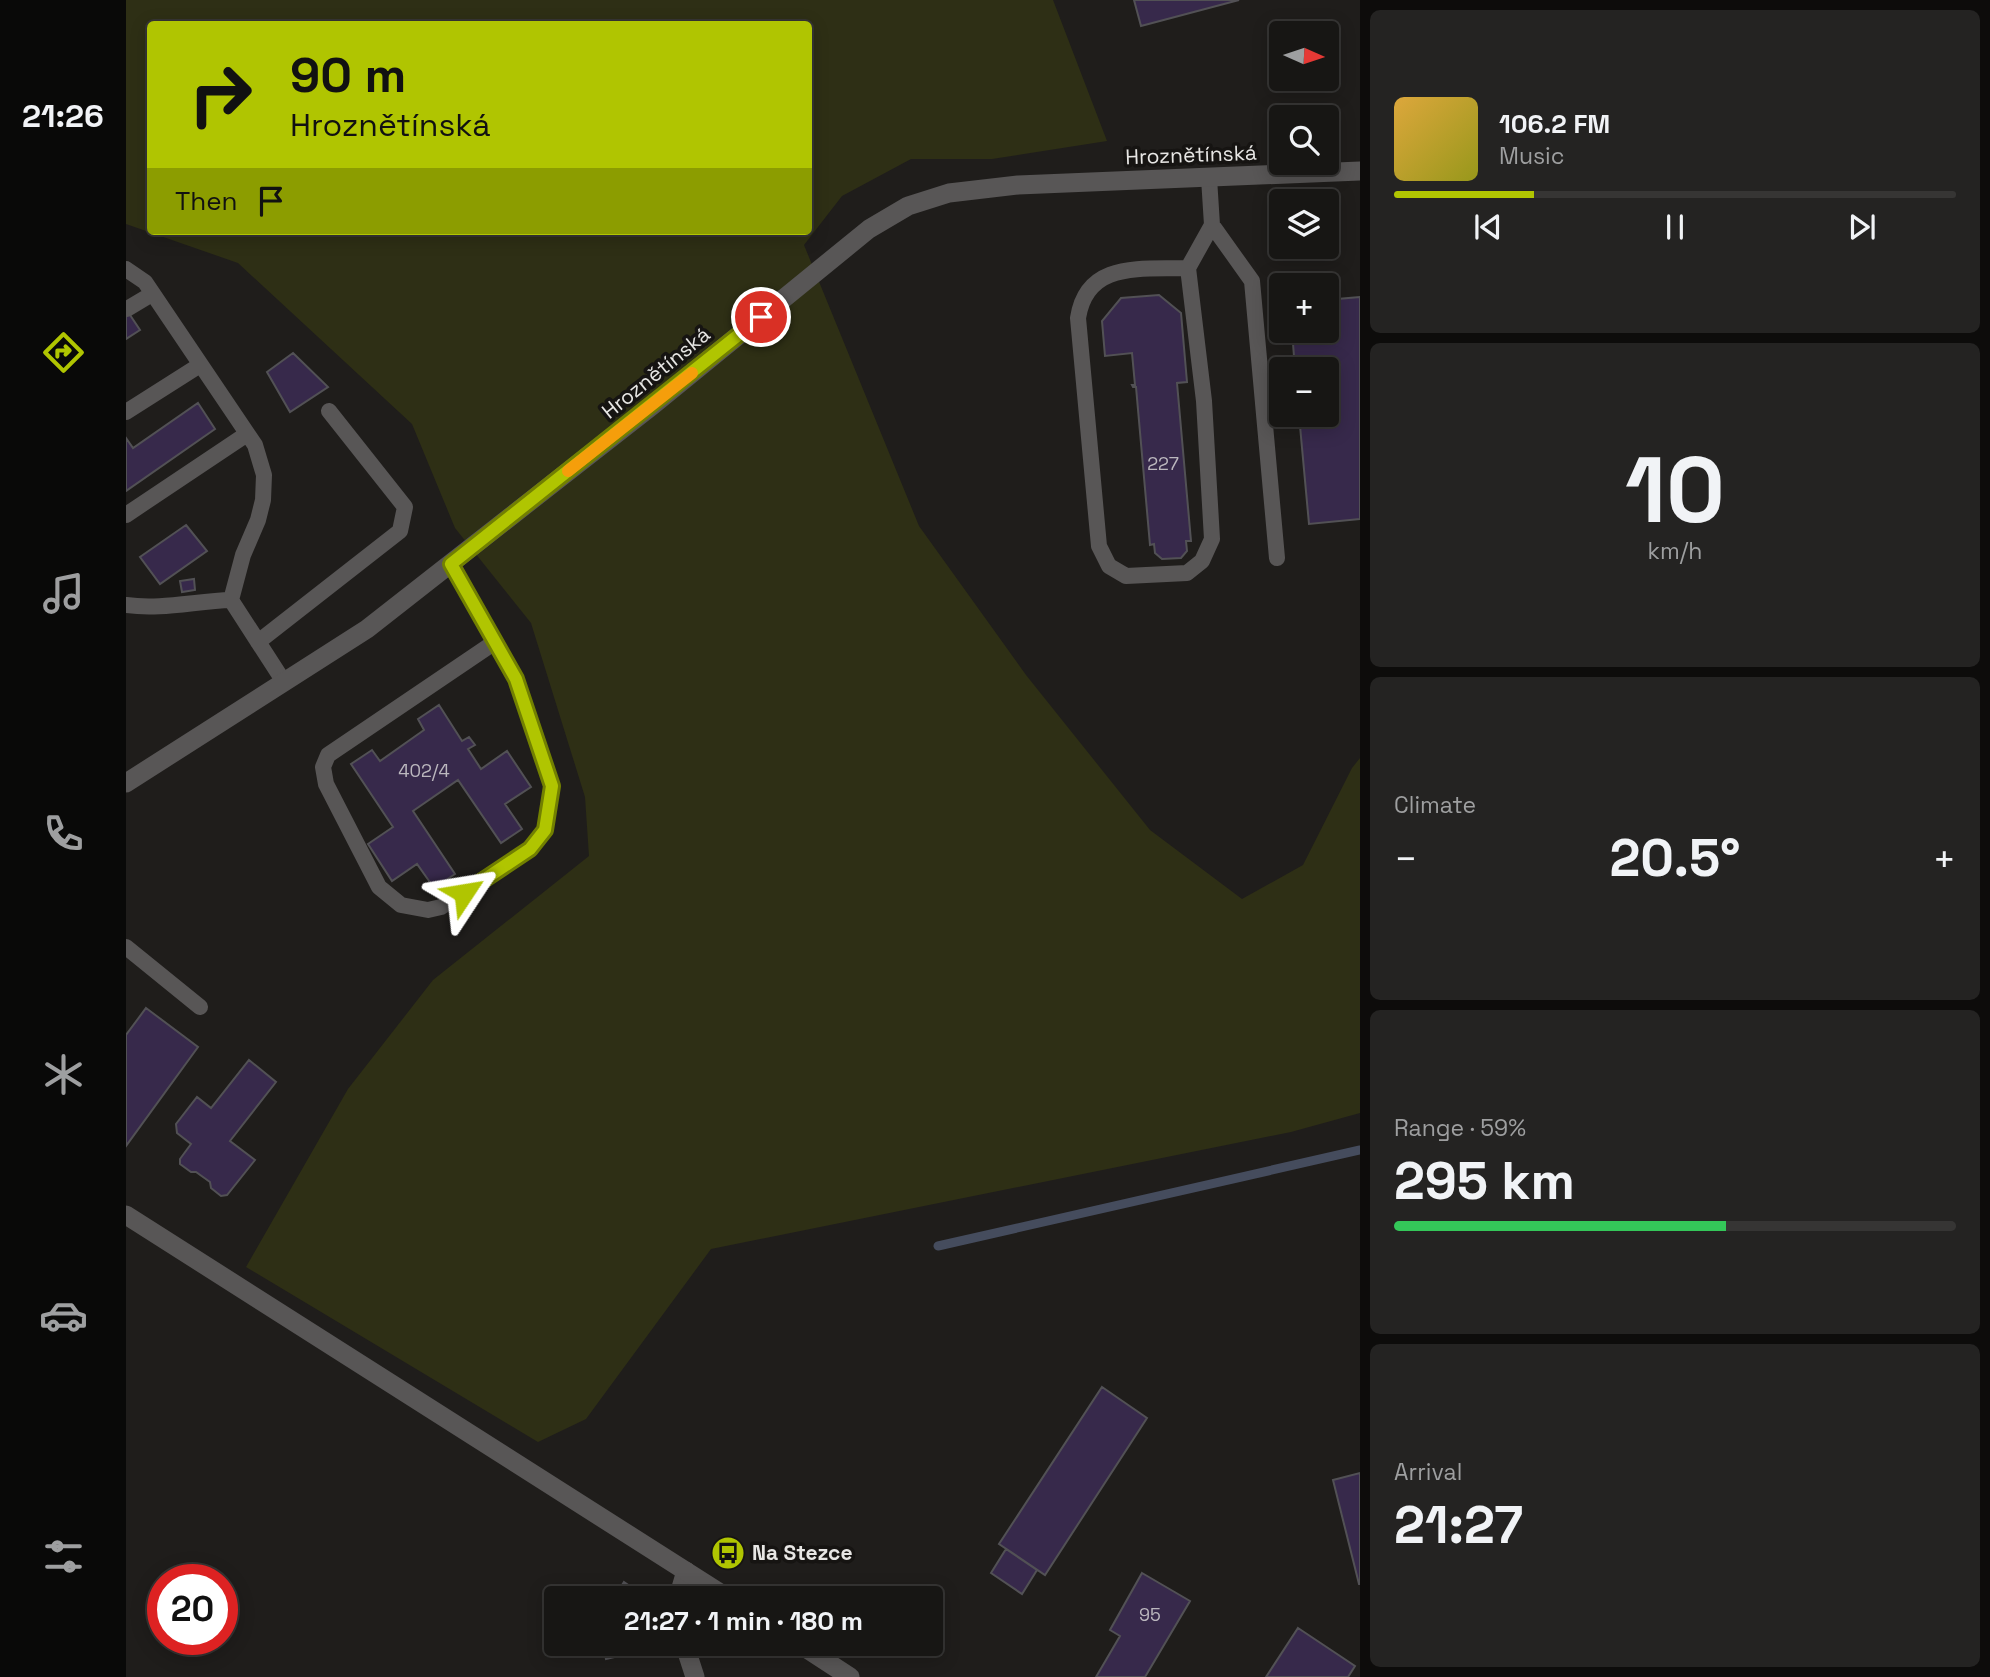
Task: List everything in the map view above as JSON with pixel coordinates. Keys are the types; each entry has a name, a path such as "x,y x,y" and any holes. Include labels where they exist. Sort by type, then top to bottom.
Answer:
{"street":[{"name":"Hroznětínská","path":"126,783 367,629 653,405 869,229 908,206 949,194 1018,185 1360,171"},
{"path":"126,1215 709,1586"},
{"path":"682,1586 686,1571"},
{"path":"688,1656 695,1677"},
{"path":"818,1656 850,1677"}],"lane":[{"path":"1209,177 1212,225 1252,281 1277,558"},
{"path":"1188,268 1115,272 1101,278 1088,289 1081,302 1079,318 1099,546 1109,566 1126,576 1187,573 1202,561 1212,539 1204,401 1188,268 1212,225"},
{"path":"126,269 145,282 255,445 264,475 263,500 258,520 243,555 231,600 284,682"},
{"path":"127,309 152,293"},
{"path":"126,412 200,365"},
{"path":"258,642 400,531 405,507 329,411"},
{"path":"126,515 247,434"},
{"path":"451,564 516,679 552,786 545,830 530,849 442,907 428,910 401,905 379,887 326,784 323,767 328,755 495,642"},
{"path":"126,605 158,607 202,600 231,600"},
{"path":"126,947 200,1007"}],"green space":[{"path":"126,0 1053,0 1107,141 992,159 911,159 842,196 812,235 812,21 147,21 147,231 126,224"},
{"path":"158,235 812,235 804,245 919,526 1026,675 1150,830 1242,899 1303,865 1352,768 1360,758 1360,1113 1291,1132 711,1249 586,1419 538,1442 246,1267 348,1089 433,980 589,856 585,797 531,623 455,528 412,424 238,263"}],"building":[{"path":"1134,0 1239,0 1141,26"},
{"path":"1159,295 1181,313 1187,382 1177,383 1191,541 1186,541 1187,551 1181,558 1162,559 1155,553 1154,544 1150,545 1136,387 1132,385 1135,385 1132,353 1105,356 1102,321 1121,298"},
{"path":"1360,297 1360,519 1309,524 1300,427 1339,427 1339,357 1294,357 1293,343 1339,343 1339,299"},
{"path":"126,309 140,330 126,339"},
{"path":"293,353 328,387 290,412 267,372"},
{"path":"198,403 215,429 126,491 126,438 133,448"},
{"path":"186,525 207,551 160,584 140,557"},
{"path":"194,579 195,590 182,592 180,581"},
{"path":"439,705 462,741 469,737 475,745 468,749 481,769 507,751 531,787 505,804 522,829 501,843 458,780 413,811 455,874 434,888 417,864 392,881 368,844 393,827 351,764 372,750 380,761 424,730 418,719"},
{"path":"146,1008 198,1047 126,1146 126,1035"},
{"path":"249,1060 276,1082 230,1141 255,1160 227,1195 221,1196 211,1188 210,1182 180,1164 180,1159 191,1144 177,1133 176,1124 197,1097 211,1108"},
{"path":"1102,1387 1147,1418 1045,1575 999,1544"},
{"path":"1360,1473 1360,1584 1359,1584 1333,1480"},
{"path":"1006,1549 1037,1570 1022,1594 991,1573"},
{"path":"1142,1573 1190,1601 1145,1677 1096,1677 1120,1636 1110,1630"},
{"path":"1298,1628 1355,1666 1348,1677 1266,1677"}],"waterway":[{"path":"938,1246 1360,1150"}],"slow traffic":[{"path":"568,471 692,373"}],"place":[{"name":"Na Stezce","path":"728,1553"}],"route":[{"path":"464,893 530,849 545,830 552,786 516,679 451,564 761,317"}]}
